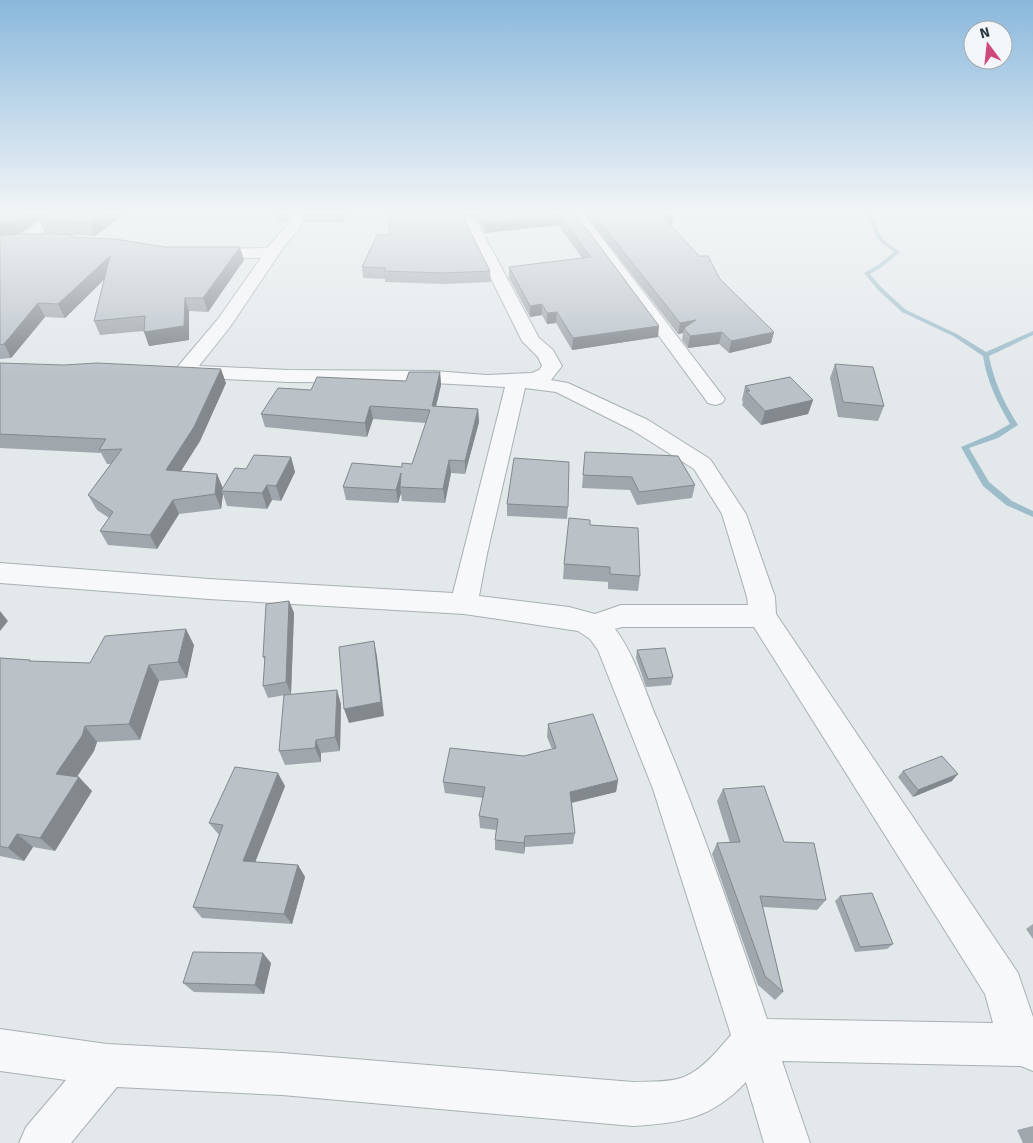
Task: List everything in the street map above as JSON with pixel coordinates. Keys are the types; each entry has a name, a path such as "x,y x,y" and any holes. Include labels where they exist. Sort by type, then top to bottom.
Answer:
{"street":[{"path":"263,266 224,323 175,371 288,376 434,377 488,381 538,379 546,375 552,366 546,354 530,341 492,266"},
{"path":"616,266 715,399"},
{"path":"464,604 474,554 517,380"},
{"path":"517,380 561,387 640,425 702,464 734,514 761,597 762,616 1004,987 1010,1016 1029,1047"},
{"path":"0,573 209,590 464,604 569,618 592,626 600,631 610,644 656,755 691,848 787,1143"},
{"path":"592,626 621,616 762,616"},
{"path":"754,1040 1029,1047"},
{"path":"0,1050 107,1065 282,1074 633,1104 680,1100 707,1089 728,1073 754,1040"},
{"path":"42,1143 107,1065"}],"building":[{"path":"0,266 99,266 58,304 38,303 4,344 0,345"},
{"path":"107,266 226,266 203,298 185,298 184,326 144,332 145,316 94,321"},
{"path":"488,266 490,271 443,273 384,271 386,268 362,267"},
{"path":"615,266 659,326 573,338 557,312 547,313 542,304 530,306 509,267"},
{"path":"635,266 713,266 720,279 774,332 731,341 722,332 690,336 684,328 696,320 680,323"},
{"path":"0,363 64,365 97,363 221,369 194,427 166,470 217,474 215,494 173,500 150,535 100,531 113,512 88,495 122,449 99,450 106,439 0,434"},
{"path":"835,364 873,367 884,406 843,402"},
{"path":"409,372 440,372 432,406 478,409 465,461 449,460 443,489 400,487 401,473 396,490 343,487 352,463 402,467 402,463 412,464 430,410 370,406 365,423 261,414 278,388 311,390 317,377 406,381"},
{"path":"790,377 813,400 765,411 746,391 750,391 745,386"},
{"path":"585,452 678,456 695,485 639,492 632,477 583,475"},
{"path":"254,455 291,457 276,486 267,485 262,493 221,491 235,468 246,469"},
{"path":"514,458 569,462 568,507 507,504"},
{"path":"569,518 590,520 590,525 638,528 640,576 610,574 610,567 564,564"},
{"path":"289,601 286,682 263,686 266,604"},
{"path":"186,629 178,662 149,665 129,724 85,726 82,736 56,774 79,777 40,838 17,834 8,848 0,846 0,658 90,663 105,636"},
{"path":"374,641 381,702 344,709 339,647"},
{"path":"665,648 673,677 648,679 637,650"},
{"path":"337,690 335,737 316,740 315,748 279,751 284,695"},
{"path":"593,714 618,780 570,792 575,833 525,836 524,843 495,840 498,819 479,816 485,787 443,782 450,748 524,756 556,748 548,724"},
{"path":"942,756 958,774 918,790 903,771"},
{"path":"235,767 278,773 243,861 298,865 284,914 193,907 223,825 209,823"},
{"path":"764,786 784,842 814,843 826,900 760,896 783,992 765,976 717,843 740,842 723,789"},
{"path":"872,893 893,944 860,947 840,896"},
{"path":"193,952 263,953 255,985 183,983"}],"waterway":[{"path":"878,266 867,273 880,289 904,311 955,335 986,355"},
{"path":"986,355 1033,333"},
{"path":"986,355 996,392 1014,425 995,436 965,447 986,484 1009,503 1033,514"}]}
